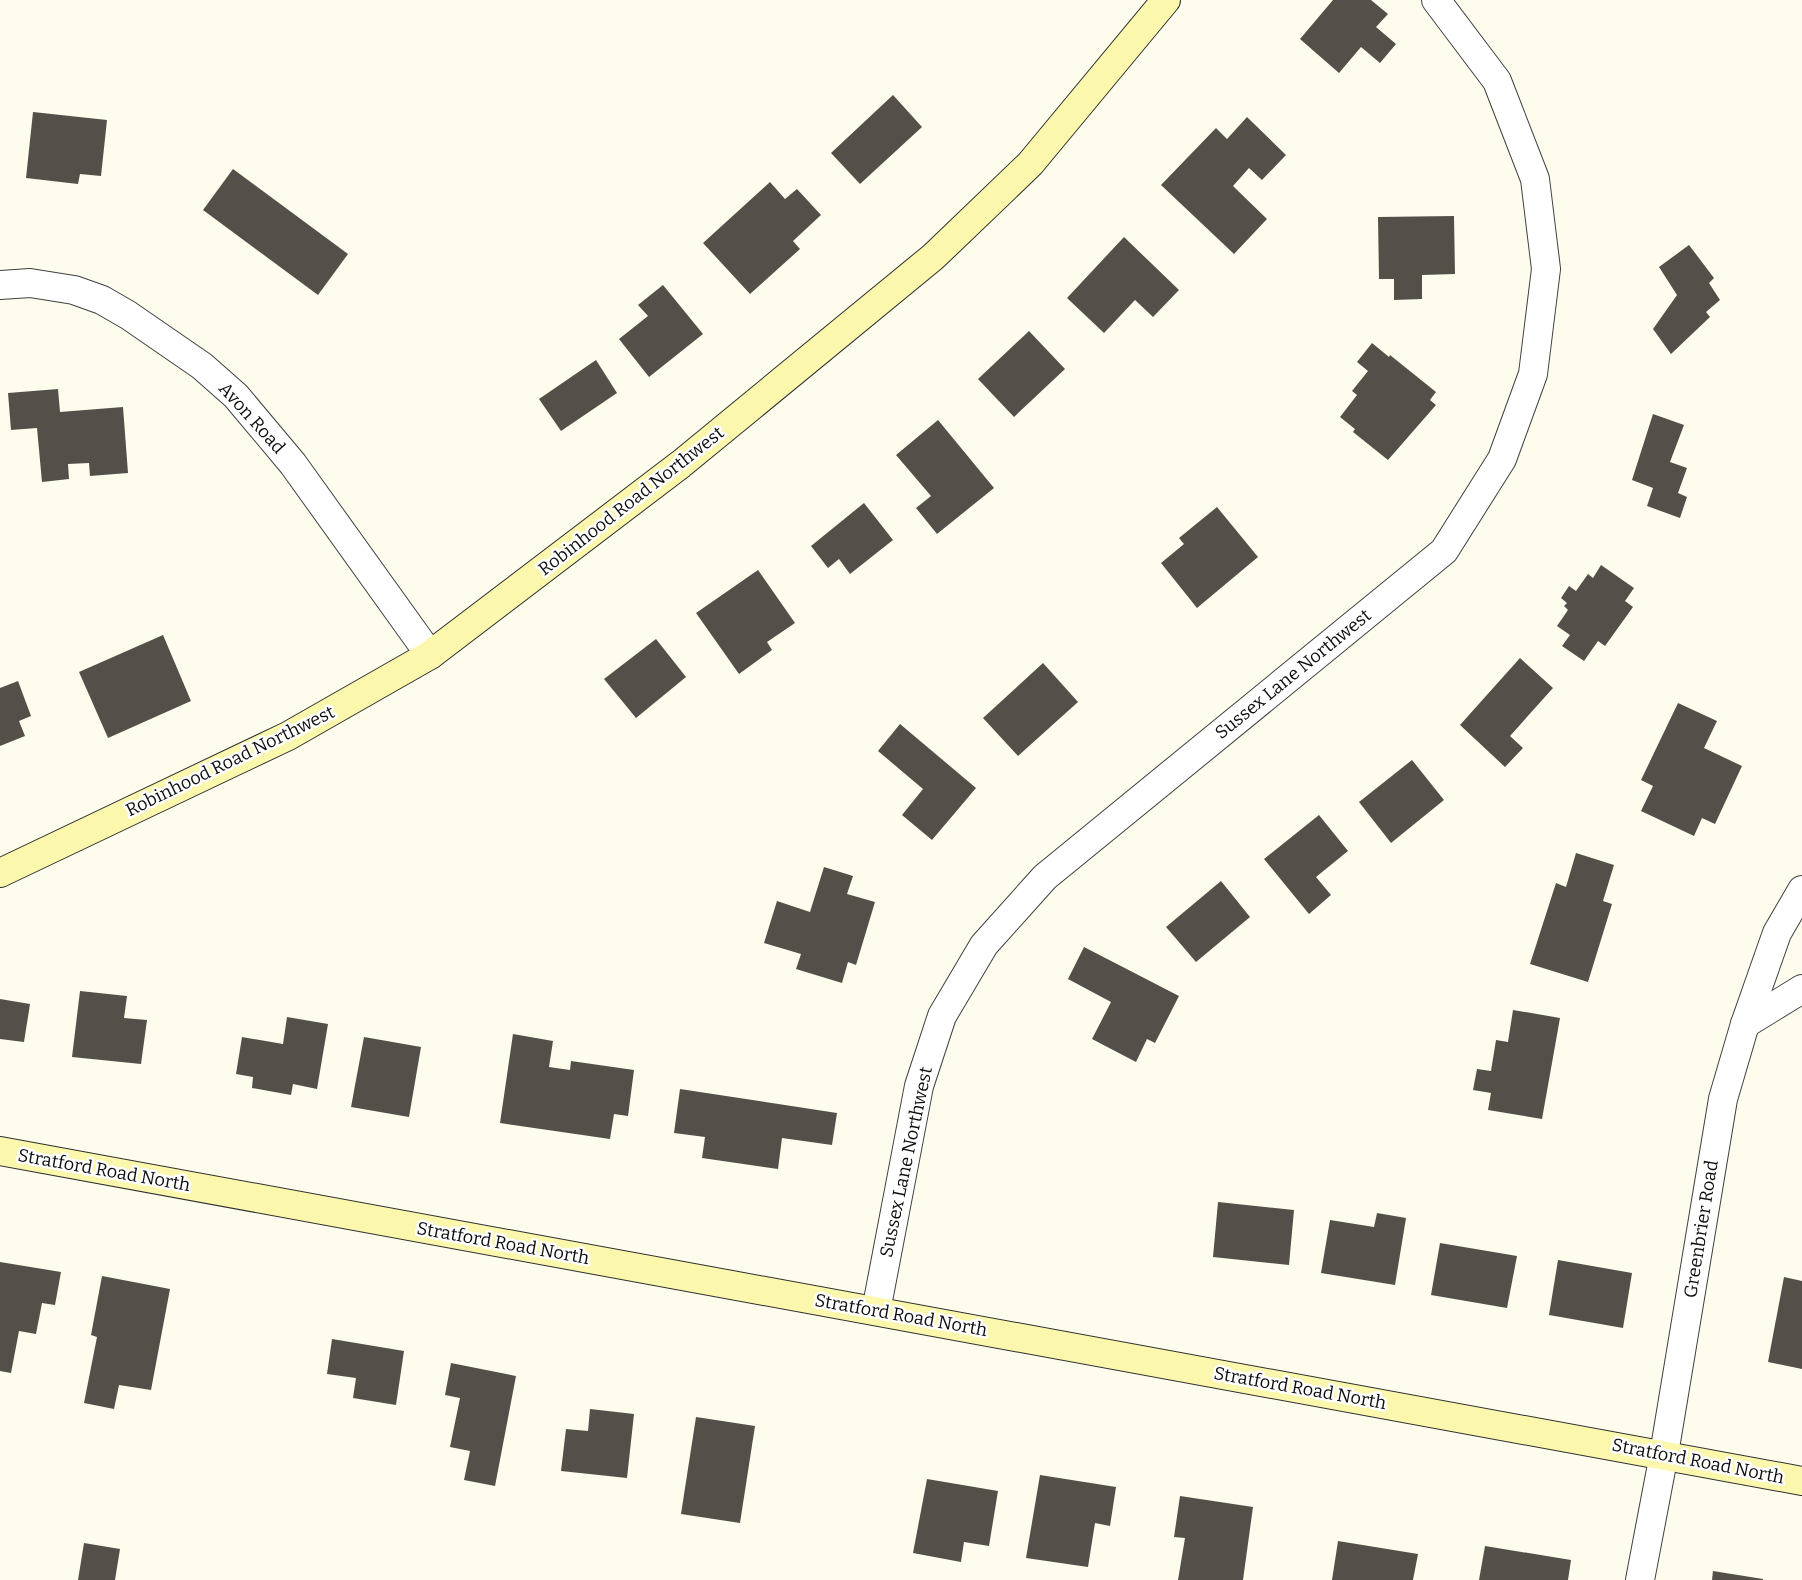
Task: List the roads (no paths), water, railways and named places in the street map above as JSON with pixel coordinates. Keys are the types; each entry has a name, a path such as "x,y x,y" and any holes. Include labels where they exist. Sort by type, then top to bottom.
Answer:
{"main road":[{"name":"Robinhood Road Northwest","path":"0,873 288,736 430,655 681,464 933,257 1030,164 1166,0"},
{"name":"Stratford Road North","path":"0,1151 1664,1454 1802,1481"}],"street":[{"name":"Sussex Lane Northwest","path":"876,1311 919,1086 942,1016 984,945 1045,877 1444,551 1502,459 1533,374 1546,269 1535,179 1497,82 1436,0"},
{"name":"Avon Road","path":"0,285 30,284 74,290 102,300 128,315 202,366 236,396 293,464 430,655"},
{"name":"Greenbrier Road","path":"1640,1580 1664,1454 1723,1100 1745,1024 1777,933 1802,890"},
{"path":"1745,1024 1802,989"}]}
